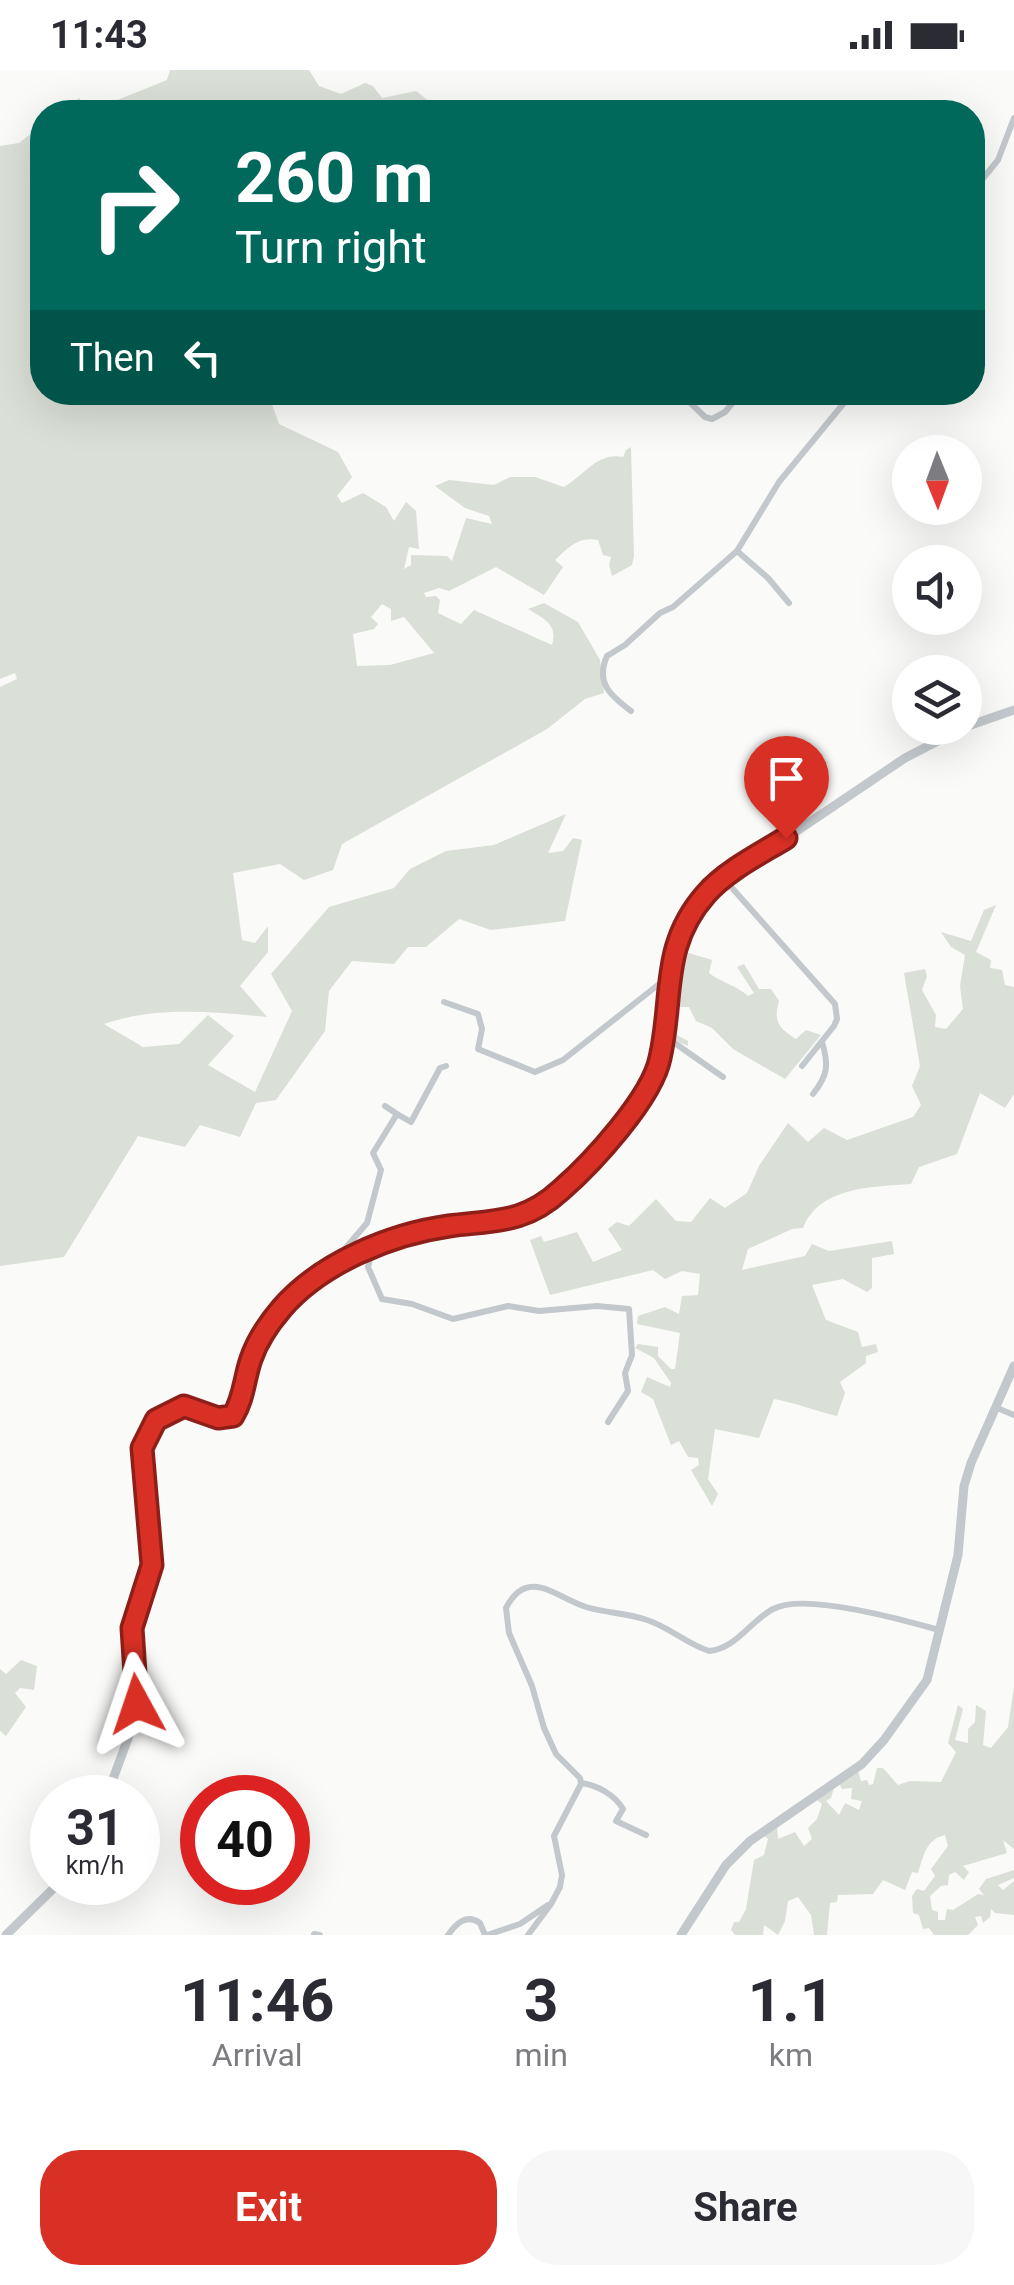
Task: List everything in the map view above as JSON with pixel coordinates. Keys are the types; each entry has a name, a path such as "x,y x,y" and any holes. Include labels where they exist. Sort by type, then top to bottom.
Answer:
{"street":[{"path":"985,176 998,160 1014,118"},
{"path":"694,405 712,419 731,405"},
{"path":"631,711 605,688 602,673 607,656 674,607 737,551 779,482 843,405"},
{"path":"737,551 789,603"},
{"path":"982,721 1014,710"},
{"path":"326,1269 379,1246 445,1226 514,1220 560,1192 637,1108 660,1061 677,939 708,891 930,745"},
{"path":"724,879 835,1004 838,1019 802,1066"},
{"path":"444,1002 478,1014 482,1029 478,1049 535,1072 563,1060 669,976"},
{"path":"662,1040 676,1044 723,1077"},
{"path":"813,1094 824,1080 828,1066 822,1041"},
{"path":"385,1106 411,1122 440,1068 446,1066"},
{"path":"114,1775 134,1722 137,1704 132,1628 152,1565 142,1448 156,1420 184,1406 218,1418 233,1416 260,1339 290,1299 365,1228 382,1170 374,1152 397,1114"},
{"path":"379,1246 368,1267 382,1298 452,1319 508,1306 538,1311 597,1306 630,1309 632,1355 625,1373 628,1392 608,1422"},
{"path":"681,1935 726,1864 750,1842 862,1764 928,1680 958,1556 964,1486 1014,1366"},
{"path":"996,1408 1014,1416"},
{"path":"646,1835 616,1821 622,1809 615,1799 581,1783 556,1754 510,1633 506,1608 525,1588 543,1587 584,1606 652,1621 709,1651 740,1637 768,1612 785,1604 818,1604 940,1630"},
{"path":"528,1935 552,1904 562,1875 554,1836 581,1783"},
{"path":"448,1935 459,1922 470,1919 480,1923 486,1935 520,1924 538,1909 552,1904"},
{"path":"6,1935 37,1905"}],"shaded area":[{"path":"170,70 309,70 319,86 341,94 365,83 373,86 382,98 416,91 427,100 117,100 167,80"},
{"path":"30,134 30,405 272,405 279,424 338,452 352,477 337,496 342,503 363,493 386,507 394,521 406,502 416,511 419,549 409,547 404,569 411,565 411,555 447,556 452,561 466,518 492,524 489,516 465,508 435,486 449,480 494,485 510,477 535,477 564,487 598,461 623,457 631,447 634,556 632,565 612,576 611,557 603,555 598,540 585,540 555,560 563,567 544,595 496,567 449,591 439,588 424,593 440,600 438,613 461,624 474,610 552,645 551,627 528,609 544,603 578,622 600,660 604,693 585,699 547,729 342,844 333,870 304,880 280,864 233,873 242,940 255,943 268,926 268,952 240,986 267,1017 164,1013 104,1024 143,1047 179,1044 208,1015 234,1036 208,1065 255,1092 292,1011 271,974 329,907 394,888 410,869 446,851 494,845 566,814 548,853 563,851 573,838 582,840 565,921 491,930 459,919 426,947 408,947 394,964 352,961 329,991 325,1031 276,1100 256,1103 240,1137 200,1125 185,1147 138,1136 64,1257 0,1266 0,687 17,679 15,673 0,679 0,146 19,143","holes":["382,604 391,609 391,621 404,617 434,653 390,665 357,666 353,634 374,629 378,624 371,617"]},
{"path":"996,905 976,952 991,960 990,968 1002,970 1005,985 1014,987 1014,1094 1005,1108 980,1093 957,1154 919,1167 911,1184 865,1188 835,1196 811,1214 803,1228 748,1249 742,1270 805,1256 812,1244 829,1251 892,1241 894,1254 872,1258 872,1288 867,1292 843,1279 812,1285 826,1320 858,1332 862,1347 876,1344 878,1352 866,1356 866,1363 840,1382 845,1393 837,1416 774,1399 759,1438 715,1429 708,1479 718,1494 712,1506 691,1470 699,1465 698,1458 688,1457 679,1441 671,1445 653,1399 641,1392 647,1377 670,1387 671,1383 654,1358 635,1348 638,1344 658,1347 658,1356 675,1369 680,1333 637,1324 638,1316 665,1307 679,1314 682,1296 698,1295 700,1274 682,1271 665,1279 653,1270 550,1295 530,1240 541,1236 544,1242 577,1232 593,1262 622,1250 608,1229 617,1222 629,1226 656,1199 676,1221 691,1222 710,1198 725,1208 747,1193 759,1166 788,1123 808,1142 824,1128 847,1140 913,1117 921,1105 912,1086 920,1066 904,973 925,969 922,990 936,1015 935,1027 946,1029 963,1009 960,986 965,955 951,947 941,932 971,941 984,910"},
{"path":"679,950 712,960 709,973 748,996 754,993 737,967 744,964 759,989 771,989 779,1001 777,1019 785,1031 796,1039 806,1030 821,1035 785,1079 733,1049 712,1028 696,1021 689,1007 678,1007 675,1034 688,1041 688,1046 666,1037"},
{"path":"21,1660 37,1666 34,1690 20,1688 15,1693 26,1707 6,1736 0,1731 0,1669 6,1674"},
{"path":"1014,1687 1014,1849 1003,1840 1007,1853 963,1866 969,1872 964,1880 955,1872 949,1875 948,1885 930,1896 938,1920 945,1920 947,1909 953,1910 978,1894 984,1895 979,1889 986,1879 1014,1870 1014,1878 998,1885 1003,1890 1014,1881 1014,1915 991,1909 990,1917 983,1923 981,1916 975,1917 978,1925 968,1935 934,1935 929,1928 923,1929 919,1915 913,1913 912,1896 917,1889 924,1891 935,1876 931,1869 948,1846 945,1835 929,1845 918,1873 912,1872 905,1890 883,1880 873,1894 838,1895 837,1902 830,1903 827,1935 814,1935 811,1915 798,1897 788,1901 778,1935 764,1925 763,1935 735,1935 731,1930 746,1909 754,1860 764,1855 768,1839 763,1835 777,1827 778,1839 795,1832 804,1846 812,1839 808,1828 817,1819 822,1804 817,1800 834,1788 826,1801 839,1815 845,1803 859,1810 862,1801 851,1799 852,1788 842,1789 839,1783 858,1771 861,1781 867,1780 869,1785 873,1784 877,1768 883,1768 898,1785 910,1781 941,1782 956,1752 948,1743 958,1705 963,1709 955,1740 968,1743 976,1705 986,1711 983,1745 991,1748 1008,1727"}],"route":[{"path":"137,1704 132,1628 152,1565 142,1448 156,1420 184,1406 218,1418 233,1416 260,1339 290,1299 326,1269 379,1246 445,1226 514,1220 560,1192 637,1108 660,1061 669,970 677,939 691,914 708,891 786,838"}]}
